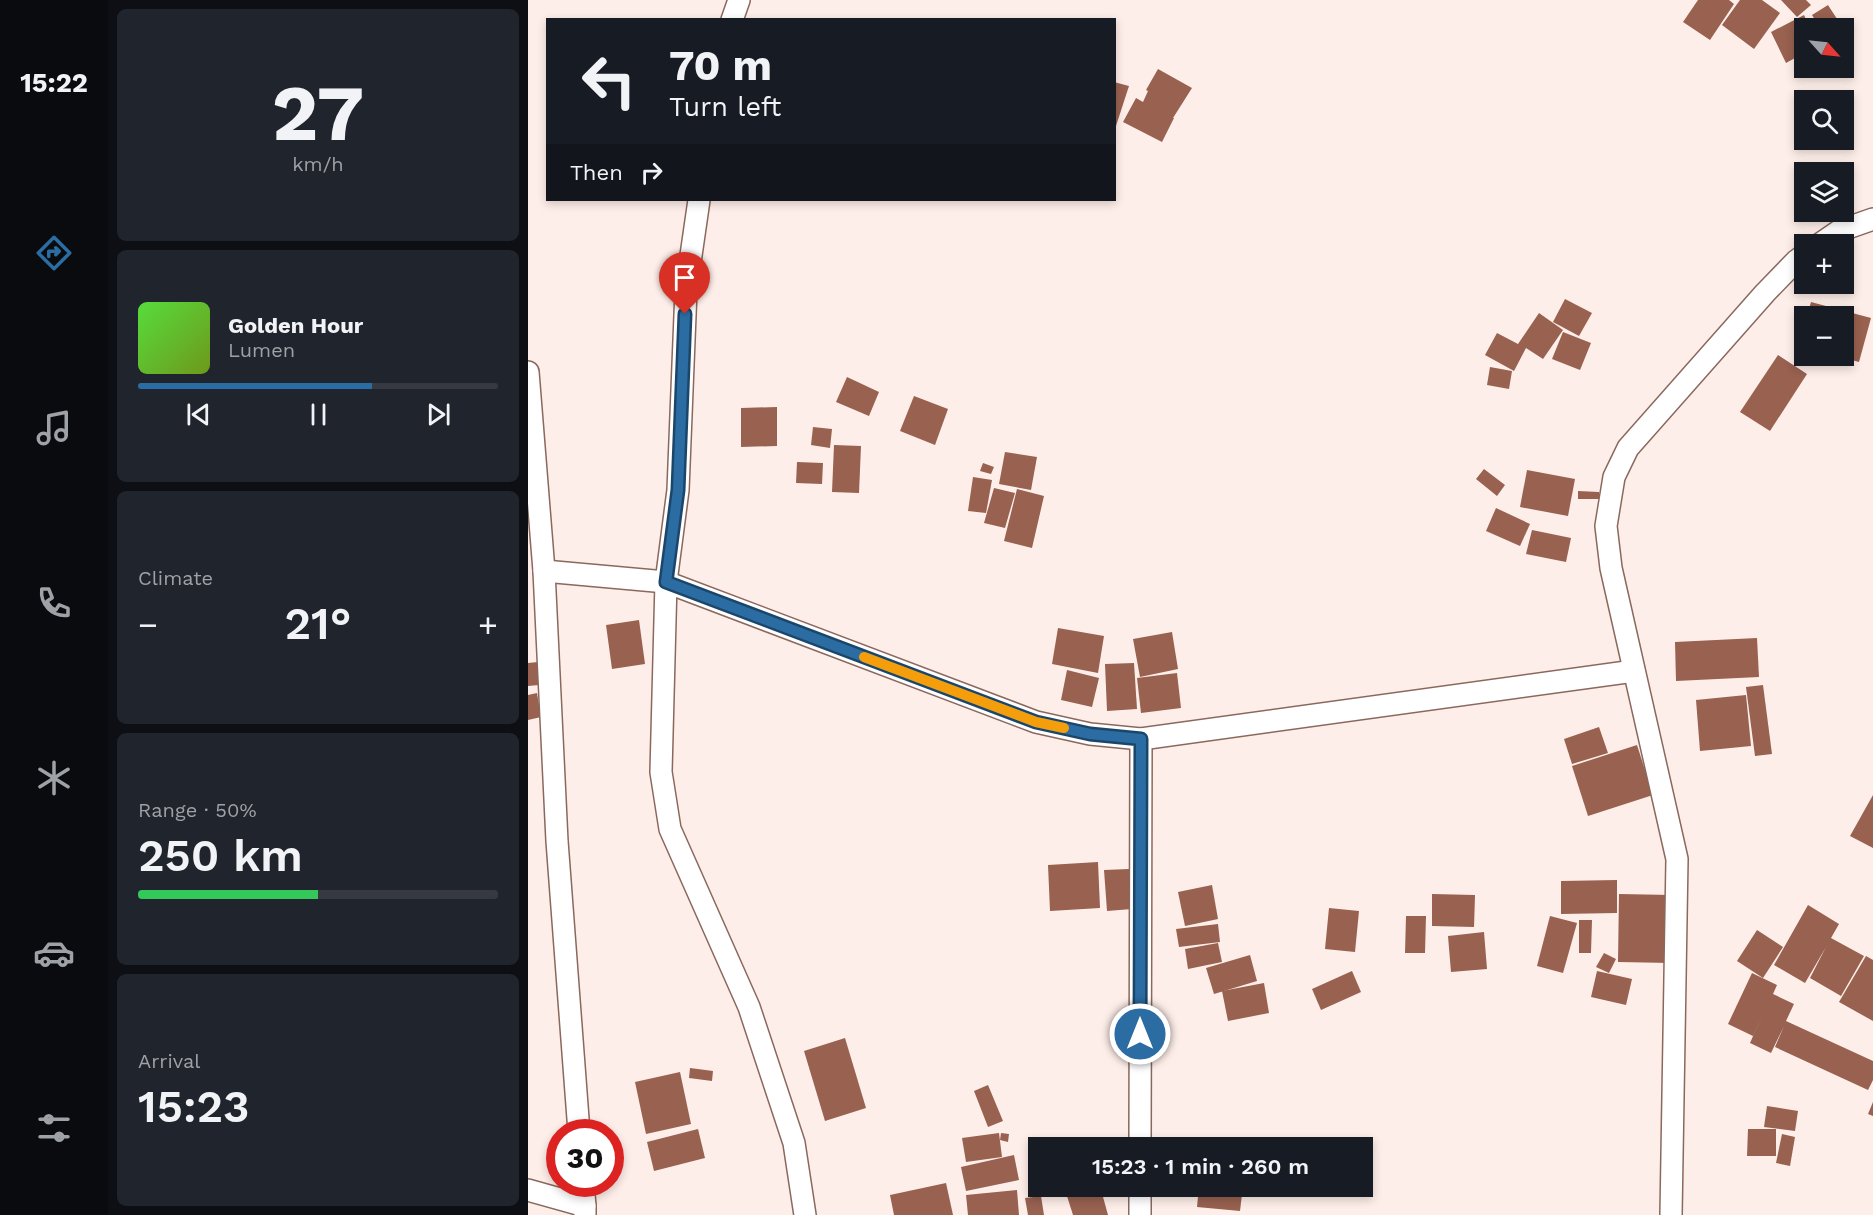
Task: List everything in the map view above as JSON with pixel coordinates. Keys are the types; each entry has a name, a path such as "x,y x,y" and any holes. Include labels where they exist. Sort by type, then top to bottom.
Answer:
{"street":[{"path":"733,18 739,0"},
{"path":"699,201 686,290 678,490 666,582 661,772 670,829 749,1007 794,1143 805,1215"},
{"path":"1835,234 1873,219"},
{"path":"1671,1215 1677,860 1611,568 1606,526 1614,477 1628,448 1794,263"},
{"path":"528,372 544,571 557,841 578,1119"},
{"path":"544,571 666,582 1036,722 1090,734 1141,739 1634,671"},
{"path":"1140,1137 1141,739"},
{"path":"528,1190 585,1210"},
{"path":"1140,1197 1140,1215"}],"building":[{"path":"1698,0 1729,0 1734,4 1710,40 1683,22"},
{"path":"1740,0 1762,0 1780,13 1754,49 1722,25"},
{"path":"1781,0 1806,0 1811,5 1797,17"},
{"path":"1828,5 1836,18 1814,18 1812,15"},
{"path":"1794,20 1794,59 1786,63 1771,32"},
{"path":"1158,69 1192,88 1173,118 1162,142 1123,122 1136,98 1143,102 1148,91 1146,90"},
{"path":"1116,83 1129,86 1116,126"},
{"path":"1565,299 1592,313 1579,336 1553,322"},
{"path":"1811,302 1826,306 1810,306"},
{"path":"1539,313 1563,330 1543,359 1526,348 1514,371 1485,355 1497,333 1518,344"},
{"path":"1854,313 1871,318 1859,362 1854,361"},
{"path":"1563,332 1591,343 1580,370 1552,359"},
{"path":"1778,355 1807,374 1770,431 1740,412"},
{"path":"1490,367 1512,371 1509,389 1487,385"},
{"path":"847,377 879,392 869,416 836,402"},
{"path":"914,396 948,409 935,445 900,431"},
{"path":"777,407 777,446 741,447 741,408"},
{"path":"813,427 832,429 830,448 811,445"},
{"path":"834,445 861,446 859,493 832,492"},
{"path":"1005,452 1037,457 1031,490 999,484"},
{"path":"797,462 823,463 822,484 796,483"},
{"path":"983,463 994,467 991,474 980,471"},
{"path":"1484,469 1505,485 1497,496 1476,479"},
{"path":"1527,470 1575,479 1568,516 1520,507"},
{"path":"973,477 992,480 986,513 968,511"},
{"path":"994,488 1015,493 1005,528 984,523"},
{"path":"1017,489 1044,496 1032,548 1004,541"},
{"path":"1578,491 1599,492 1599,499 1578,499"},
{"path":"1496,508 1530,524 1520,546 1486,531"},
{"path":"1532,530 1571,538 1566,562 1526,554"},
{"path":"639,620 645,664 612,669 606,625"},
{"path":"1058,628 1104,636 1098,673 1052,664"},
{"path":"1172,632 1178,669 1140,677 1133,639"},
{"path":"1757,638 1759,677 1676,681 1675,642"},
{"path":"538,662 539,685 528,686 528,663"},
{"path":"1134,663 1137,709 1107,711 1105,664"},
{"path":"1067,670 1099,678 1092,707 1061,700"},
{"path":"1177,673 1181,708 1141,713 1137,678"},
{"path":"1763,685 1772,754 1755,756 1746,687"},
{"path":"537,693 541,717 528,720 528,695"},
{"path":"1746,695 1751,746 1700,751 1696,700"},
{"path":"1599,727 1608,753 1572,764 1564,739"},
{"path":"1637,745 1653,795 1588,816 1572,766"},
{"path":"1873,795 1873,848 1850,836"},
{"path":"1098,862 1100,908 1050,911 1048,865"},
{"path":"1129,869 1132,909 1107,911 1104,870"},
{"path":"1617,880 1617,913 1561,914 1561,881"},
{"path":"1212,885 1218,919 1185,926 1178,892"},
{"path":"1432,894 1475,895 1474,927 1432,926"},
{"path":"1619,894 1672,895 1671,963 1618,962"},
{"path":"1808,905 1839,924 1831,938 1864,956 1841,996 1810,978 1826,947 1805,983 1774,965"},
{"path":"1329,908 1359,911 1355,952 1325,949"},
{"path":"1406,916 1426,916 1425,953 1405,953"},
{"path":"1550,916 1577,923 1563,973 1537,966"},
{"path":"1579,920 1592,920 1591,953 1579,953"},
{"path":"1218,924 1220,942 1179,947 1176,929"},
{"path":"1757,930 1783,947 1763,978 1737,961"},
{"path":"1484,932 1487,969 1451,972 1448,936"},
{"path":"1218,943 1222,962 1188,969 1185,949"},
{"path":"1604,953 1616,959 1609,973 1596,967"},
{"path":"1250,955 1257,981 1214,994 1206,968"},
{"path":"1866,956 1873,960 1873,1021 1839,1002"},
{"path":"1352,971 1361,992 1321,1010 1312,989"},
{"path":"1597,971 1632,979 1626,1005 1591,997"},
{"path":"1752,973 1777,985 1773,994 1794,1004 1786,1021 1873,1061 1873,1080 1868,1090 1775,1047 1784,1026 1771,1053 1750,1043 1765,1009 1753,1036 1728,1024"},
{"path":"1264,983 1269,1013 1228,1021 1222,991"},
{"path":"845,1038 866,1108 825,1121 804,1051"},
{"path":"690,1068 713,1071 712,1081 689,1078"},
{"path":"680,1072 691,1124 646,1134 635,1082"},
{"path":"988,1085 1003,1121 988,1127 974,1091"},
{"path":"1873,1102 1873,1116 1868,1114"},
{"path":"1767,1106 1798,1111 1795,1131 1764,1127"},
{"path":"698,1129 705,1158 654,1171 647,1142"},
{"path":"1748,1129 1776,1129 1776,1156 1747,1156"},
{"path":"999,1133 1002,1157 966,1162 962,1138"},
{"path":"1001,1133 1009,1134 1008,1142 1000,1140"},
{"path":"1782,1134 1795,1137 1790,1166 1776,1163"},
{"path":"1014,1155 1019,1180 966,1191 961,1167"},
{"path":"946,1183 953,1215 894,1215 890,1195"},
{"path":"1017,1190 1019,1215 968,1215 966,1195"},
{"path":"1041,1197 1044,1215 1028,1215 1025,1198"},
{"path":"1067,1197 1103,1197 1108,1215 1073,1215"},
{"path":"1198,1197 1242,1197 1240,1211 1197,1207"}],"slow traffic":[{"path":"864,657 1036,722 1064,728"}],"route":[{"path":"685,314 678,490 666,582 1036,722 1090,734 1141,739 1140,1034"}]}
